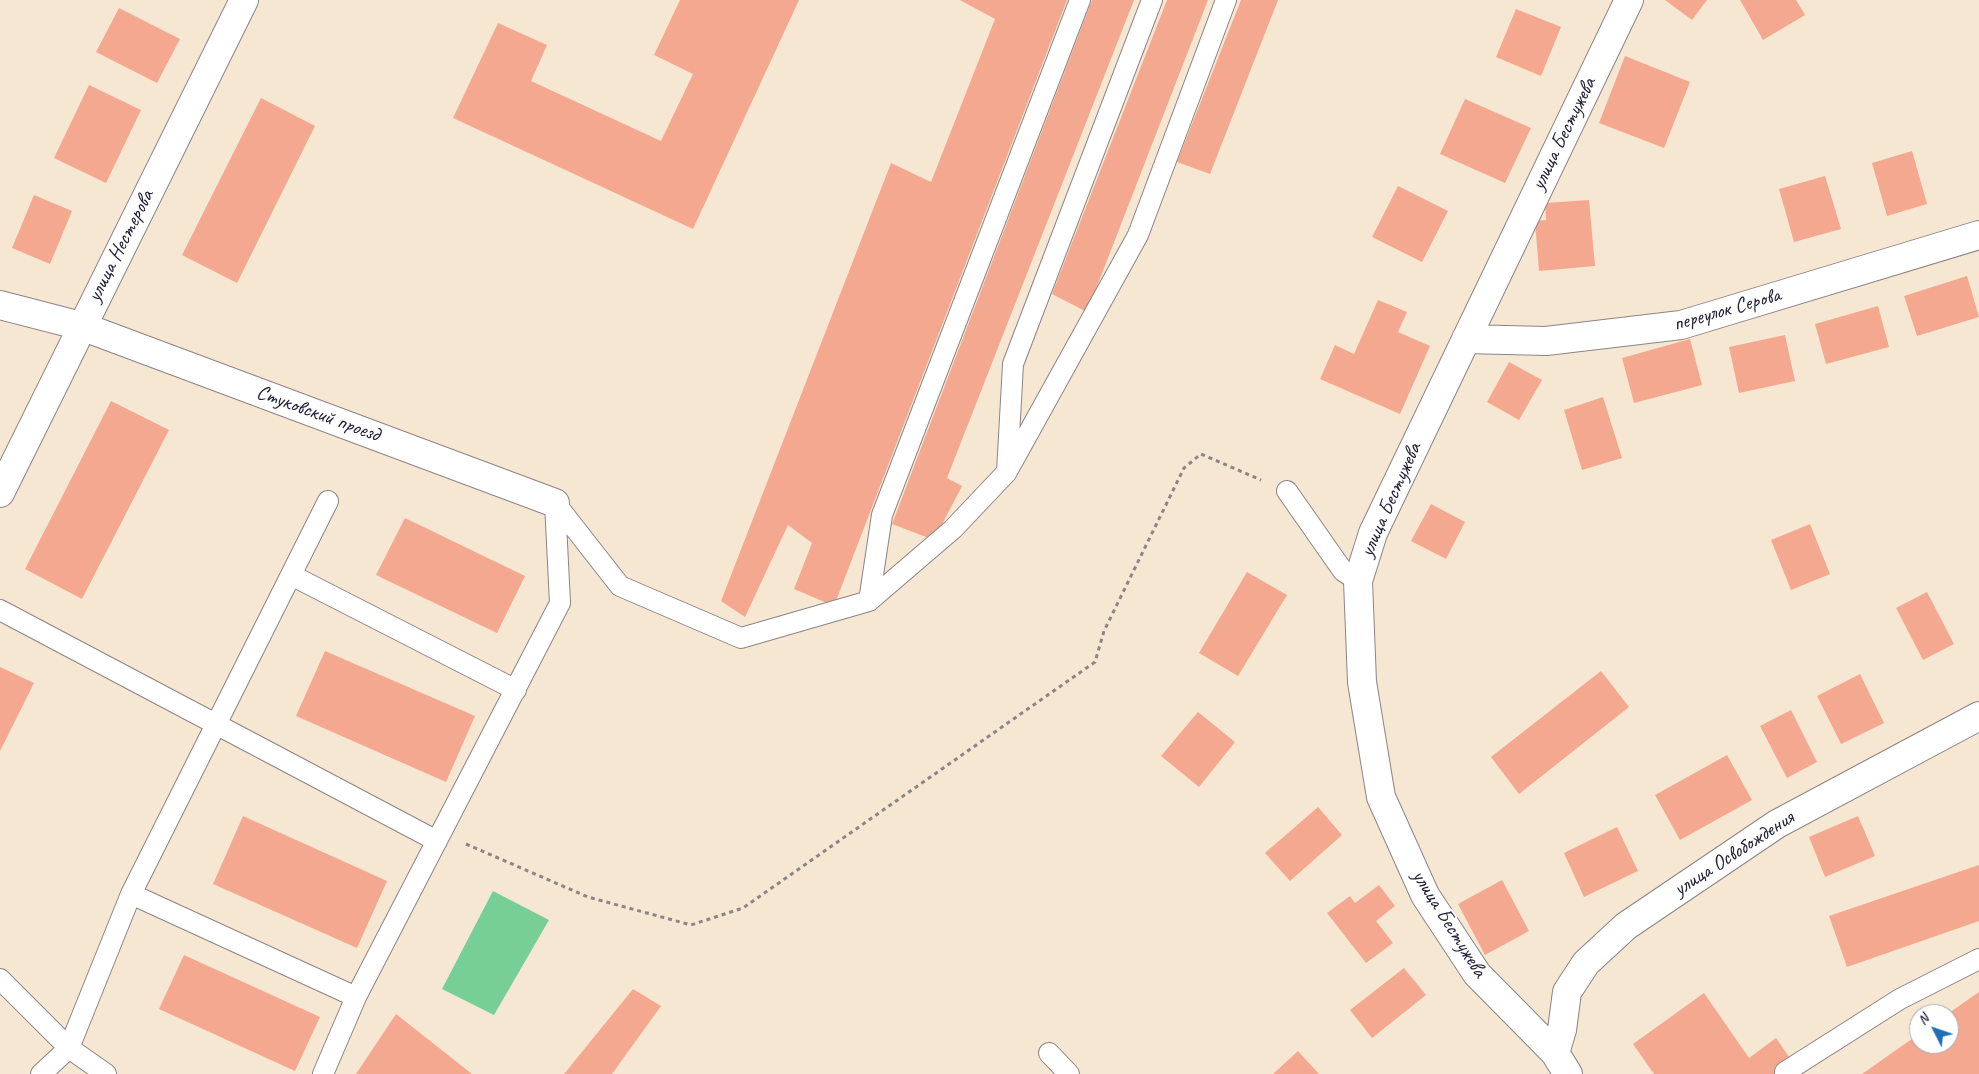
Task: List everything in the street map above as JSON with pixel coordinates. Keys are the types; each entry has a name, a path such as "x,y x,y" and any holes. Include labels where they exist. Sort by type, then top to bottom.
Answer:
{"street":[{"name":"улица Нестерова","path":"0,493 244,0"},
{"name":"улица Бестужева","path":"1562,1064 1477,974 1426,895 1381,797 1362,682 1358,581 1373,533 1629,0"},
{"name":"переулок Серова","path":"1466,338 1546,341 1681,326 1979,234"},
{"name":"Стуковский проезд","path":"0,305 81,326 556,503"},
{"name":"улица Освобождения","path":"1562,1064 1562,1030 1567,992 1586,963 1626,926 1777,824 1979,716"}],"lane":[{"path":"869,601 882,515 1080,0"},
{"path":"1007,472 1013,364 1152,0"},
{"path":"556,503 620,586 741,638 869,601 953,529 1007,472 1138,235 1226,0"},
{"path":"1287,491 1343,571 1358,581"},
{"path":"41,1074 69,1048 131,894 328,501"},
{"path":"323,1074 356,997 560,603 556,503"},
{"path":"291,575 516,690"},
{"path":"0,610 439,837"},
{"path":"131,894 356,997"},
{"path":"1786,1074 1785,1072 1900,998 1979,959"},
{"path":"0,980 69,1048 106,1074"},
{"path":"1049,1053 1068,1074"}],"path":[{"path":"439,837 588,897 691,925 743,908 1095,662 1104,631 1184,468 1201,454 1287,491"}],"green space":[{"path":"493,891 549,920 494,1015 442,989"}],"building":[{"path":"680,0 799,0 693,229 453,118 498,23 547,45 531,81 661,141 693,74 654,55"},
{"path":"960,0 1067,0 834,606 794,589 812,543 788,525 745,617 721,601 891,163 931,182 995,19"},
{"path":"1092,0 1134,0 947,478 962,486 934,540 892,524"},
{"path":"1167,0 1208,0 1087,312 1052,294"},
{"path":"1241,0 1278,0 1210,174 1177,162"},
{"path":"1665,0 1707,0 1692,20"},
{"path":"1740,0 1796,0 1805,15 1763,40"},
{"path":"119,8 180,39 157,83 96,52"},
{"path":"1516,9 1561,27 1541,76 1496,57"},
{"path":"1625,56 1690,82 1664,148 1599,123"},
{"path":"89,85 141,110 106,183 54,158"},
{"path":"261,98 315,126 237,283 182,255"},
{"path":"1465,99 1531,128 1505,183 1440,154"},
{"path":"1912,151 1927,204 1887,216 1872,163"},
{"path":"1825,176 1841,229 1794,242 1779,189"},
{"path":"1398,186 1448,211 1422,262 1372,237"},
{"path":"34,195 72,211 50,264 12,248"},
{"path":"1589,200 1595,266 1539,271 1535,221 1546,220 1545,203"},
{"path":"1967,276 1979,317 1917,336 1904,296"},
{"path":"1378,300 1407,312 1398,332 1430,346 1400,414 1320,379 1335,345 1354,354"},
{"path":"1878,306 1889,347 1826,364 1815,324"},
{"path":"1785,335 1795,381 1739,393 1729,347"},
{"path":"1690,339 1702,385 1634,403 1622,358"},
{"path":"1509,362 1542,380 1519,420 1487,402"},
{"path":"1603,397 1622,458 1582,470 1564,410"},
{"path":"111,401 169,430 82,599 25,569"},
{"path":"1431,504 1465,522 1446,559 1411,541"},
{"path":"405,518 525,576 497,633 376,575"},
{"path":"1810,524 1830,574 1791,590 1771,540"},
{"path":"1247,572 1287,595 1238,676 1199,653"},
{"path":"1927,592 1954,644 1923,660 1896,608"},
{"path":"325,651 475,716 446,782 296,716"},
{"path":"0,667 34,683 0,751"},
{"path":"1601,671 1629,707 1519,794 1491,757"},
{"path":"1860,674 1884,723 1841,744 1817,696"},
{"path":"1791,710 1817,762 1787,778 1760,726"},
{"path":"1198,712 1235,742 1199,787 1161,756"},
{"path":"1727,755 1752,800 1680,840 1655,795"},
{"path":"1318,807 1342,835 1290,881 1265,853"},
{"path":"243,816 387,881 357,948 213,884"},
{"path":"1858,816 1875,856 1825,877 1809,837"},
{"path":"1617,827 1638,871 1584,897 1564,853"},
{"path":"1979,865 1979,921 1847,967 1829,916"},
{"path":"1502,880 1529,931 1485,955 1458,904"},
{"path":"1379,885 1395,906 1376,921 1393,943 1366,963 1327,913 1350,896 1355,903"},
{"path":"184,955 320,1017 295,1071 159,1009"},
{"path":"1404,968 1426,995 1372,1038 1350,1010"},
{"path":"633,989 661,1006 612,1074 564,1074"},
{"path":"1979,992 1979,1074 1862,1074 1909,1041 1909,1054 1959,1054 1959,1006"},
{"path":"1704,993 1749,1058 1776,1038 1801,1074 1654,1074 1633,1044"},
{"path":"396,1014 472,1074 356,1074"},
{"path":"1298,1051 1319,1074 1273,1074"}]}
